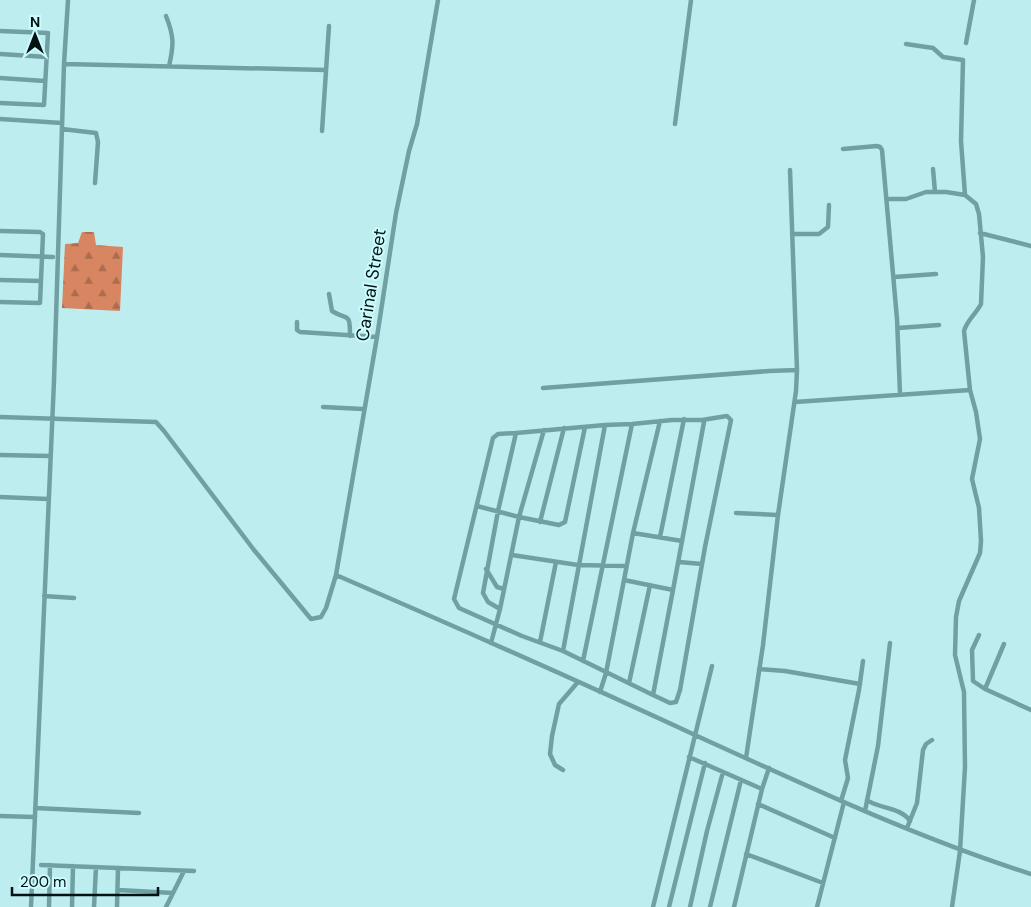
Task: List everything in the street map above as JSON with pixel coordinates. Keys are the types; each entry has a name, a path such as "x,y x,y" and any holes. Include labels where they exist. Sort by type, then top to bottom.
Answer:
{"street":[{"path":"30,907 68,0"},
{"name":"Carinal Street","path":"51,419 156,422 254,550 311,619 315,620 322,617 336,575 363,409 377,337 396,213 417,124 438,0"},
{"path":"674,124 691,0"},
{"path":"966,43 974,0"},
{"path":"166,16 173,44 169,66"},
{"path":"322,131 329,26"},
{"path":"0,31 48,33 44,105 0,102"},
{"path":"906,44 933,48 943,57 963,60 961,141 965,195"},
{"path":"0,54 47,57"},
{"path":"64,64 326,70"},
{"path":"0,78 46,80"},
{"path":"0,120 62,123"},
{"path":"62,130 96,133 98,142 95,183"},
{"path":"843,149 880,147 894,277 900,394"},
{"path":"933,169 935,192"},
{"path":"746,758 795,402 797,370 790,170"},
{"path":"887,199 906,199 926,192 957,193 971,199 978,208 984,268 981,304 966,324 964,330 970,390 980,439 972,479 979,508 981,541 980,553 959,601 956,617 955,655 962,681 965,767 960,850 952,907"},
{"path":"792,234 819,234 828,227 829,205"},
{"path":"0,231 42,233 43,257 41,300 38,304 0,302"},
{"path":"980,233 1031,246"},
{"path":"0,255 53,257"},
{"path":"894,277 936,274"},
{"path":"0,280 41,281"},
{"path":"329,294 332,311 348,318 350,336"},
{"path":"297,322 297,330 300,332 377,337"},
{"path":"898,328 939,325"},
{"path":"542,388 797,370"},
{"path":"795,402 970,390"},
{"path":"323,407 363,409"},
{"path":"727,416 731,420 702,564 680,690 676,702 670,703 563,651 496,625 459,608 454,599 493,438 498,434 684,420 702,420 727,416"},
{"path":"0,417 51,419"},
{"path":"660,537 684,420"},
{"path":"653,695 705,425 702,420"},
{"path":"600,692 606,673 632,533 660,421"},
{"path":"583,661 601,565 632,424"},
{"path":"563,651 605,425"},
{"path":"477,506 540,522 559,525 565,522 585,426"},
{"path":"540,522 564,428"},
{"path":"491,643 519,517 544,430"},
{"path":"500,609 491,605 482,593 516,433"},
{"path":"0,455 49,456"},
{"path":"0,497 48,498"},
{"path":"736,513 778,515"},
{"path":"632,533 682,542"},
{"path":"512,555 578,565 626,566"},
{"path":"540,642 556,562"},
{"path":"679,562 702,564"},
{"path":"486,569 496,587 504,589"},
{"path":"336,575 843,802 960,850 1031,874"},
{"path":"624,580 673,590"},
{"path":"629,683 650,586"},
{"path":"44,596 74,598"},
{"path":"979,635 972,650 972,675 975,684 1031,710"},
{"path":"865,811 878,746 890,642"},
{"path":"985,689 1004,644"},
{"path":"817,907 848,778 845,760 863,661"},
{"path":"654,907 712,666"},
{"path":"759,669 785,671 860,684"},
{"path":"562,770 556,765 550,754 552,736 559,704 578,682"},
{"path":"907,828 918,803 923,750 926,744 932,740"},
{"path":"689,757 762,789"},
{"path":"669,907 705,763"},
{"path":"734,907 758,804 769,768"},
{"path":"690,907 707,831 723,772"},
{"path":"710,907 741,780"},
{"path":"867,800 905,815 910,821"},
{"path":"758,804 835,838"},
{"path":"35,808 139,813"},
{"path":"0,816 34,817"},
{"path":"746,854 823,883"},
{"path":"41,865 194,871"},
{"path":"49,907 50,866"},
{"path":"72,907 73,866"},
{"path":"94,907 96,867"},
{"path":"117,907 118,868"},
{"path":"166,907 184,870"},
{"path":"118,890 173,892"}],"green space":[{"path":"82,232 94,232 96,245 123,247 120,311 62,308 65,244 78,243"}]}
